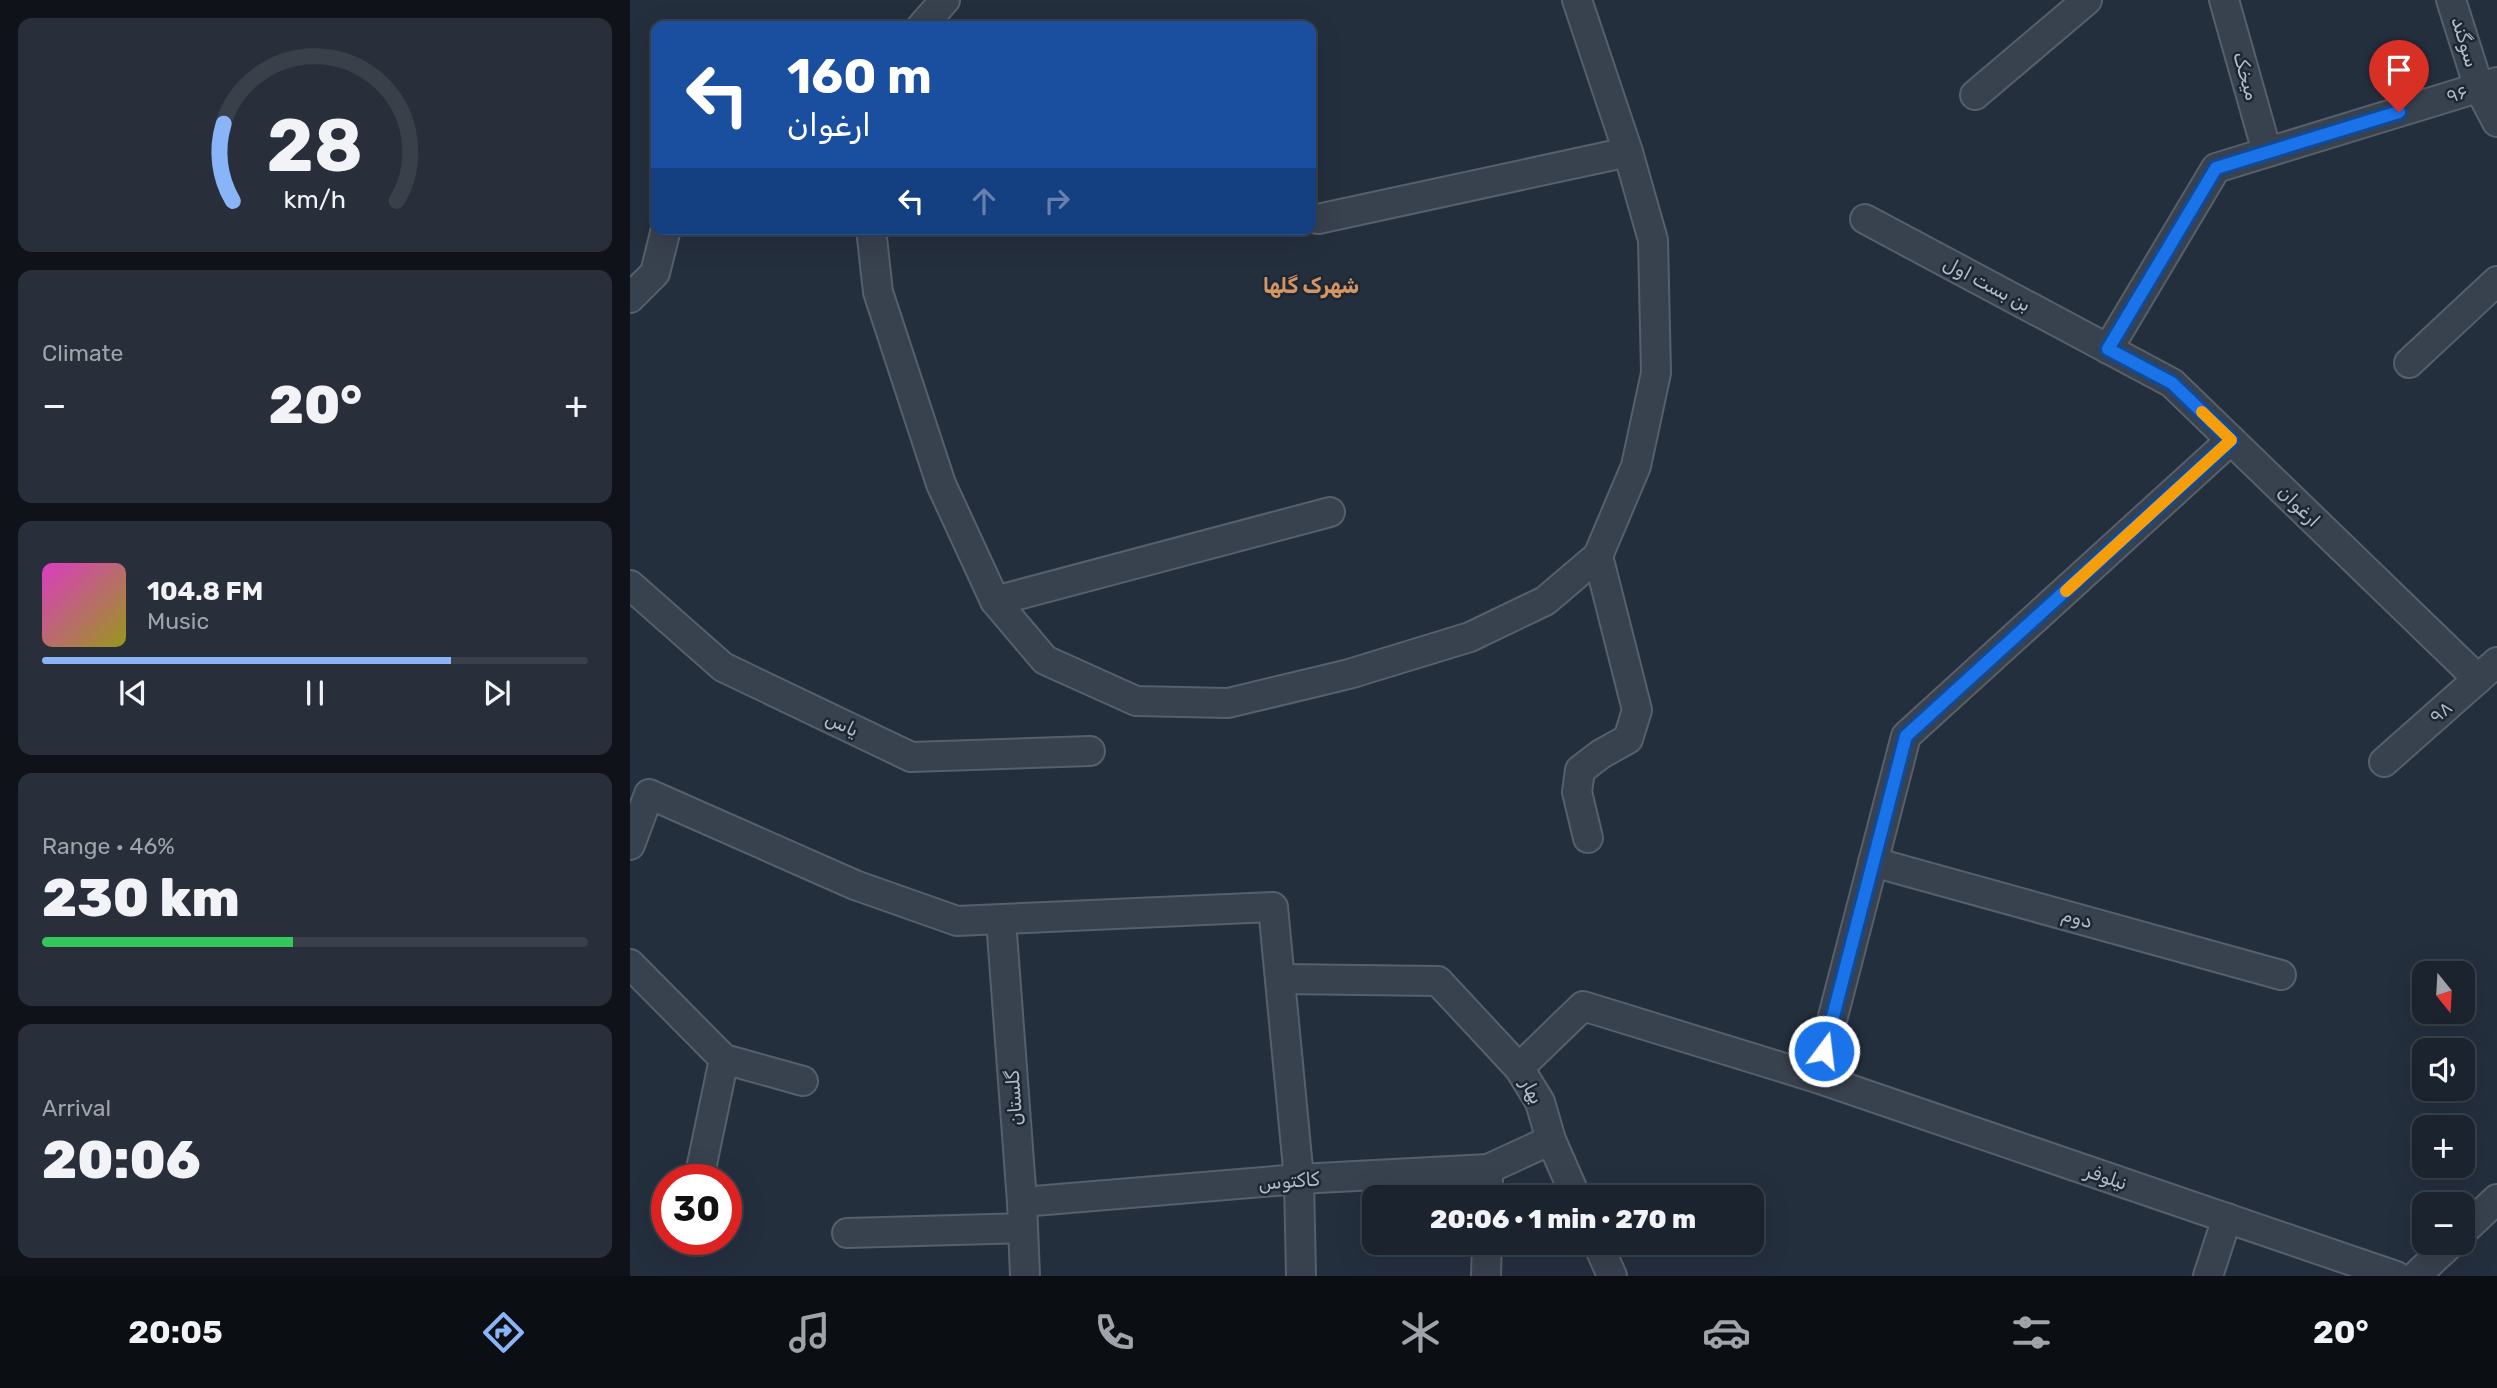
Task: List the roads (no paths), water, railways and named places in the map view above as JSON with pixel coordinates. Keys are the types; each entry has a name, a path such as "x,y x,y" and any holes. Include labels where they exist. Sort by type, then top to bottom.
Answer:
{"street":[{"path":"926,21 945,0"},
{"path":"872,235 878,292 941,484 995,601 1045,660 1136,701 1227,703 1349,674 1470,636 1545,601 1598,556 1636,466 1657,373 1653,240 1628,152 1577,0"},
{"path":"1975,95 2087,0"},
{"name":"میخک","path":"2224,0 2267,152"},
{"name":"سوگند","path":"2451,0 2488,85 2497,122"},
{"name":"۹۶","path":"2108,349 2216,168 2488,85"},
{"path":"1318,219 1628,152"},
{"name":"بن بست اول","path":"1865,219 2108,349"},
{"path":"630,299 655,273 664,235"},
{"path":"2409,363 2497,281"},
{"name":"ارغوان","path":"2108,349 2172,383 2231,440 2488,671"},
{"path":"1817,1077 1906,736 2231,440"},
{"path":"995,601 1330,512"},
{"path":"1588,838 1577,792 1580,770 1628,739 1637,710 1598,556"},
{"name":"یاس","path":"630,585 723,667 911,757 1090,751"},
{"name":"۹۸","path":"2384,762 2488,671"},
{"path":"630,845 649,794 855,885 957,921 1273,907 1299,1180 1301,1276"},
{"name":"دوم","path":"1873,862 2281,975"},
{"name":"گلستان","path":"1001,920 1023,1215 1025,1276"},
{"path":"630,964 724,1059 803,1081"},
{"path":"1280,979 1438,981 1519,1068"},
{"name":"نیلوفر","path":"1583,1006 1817,1077 2396,1276"},
{"name":"بهار","path":"1571,1185 1551,1140 1540,1102 1519,1068 1583,1006"},
{"path":"702,1164 724,1059"},
{"name":"کاکتوس","path":"847,1233 1023,1215 1299,1180 1488,1169 1551,1140"},
{"path":"1488,1169 1488,1185"},
{"path":"2475,1220 2497,1199"},
{"path":"2208,1276 2227,1218"},
{"path":"1486,1276 1487,1255"},
{"path":"1603,1255 1612,1276"},
{"path":"2416,1276 2438,1255"}],"district":[{"name":"شهرک گلها","path":"1311,285"}]}
